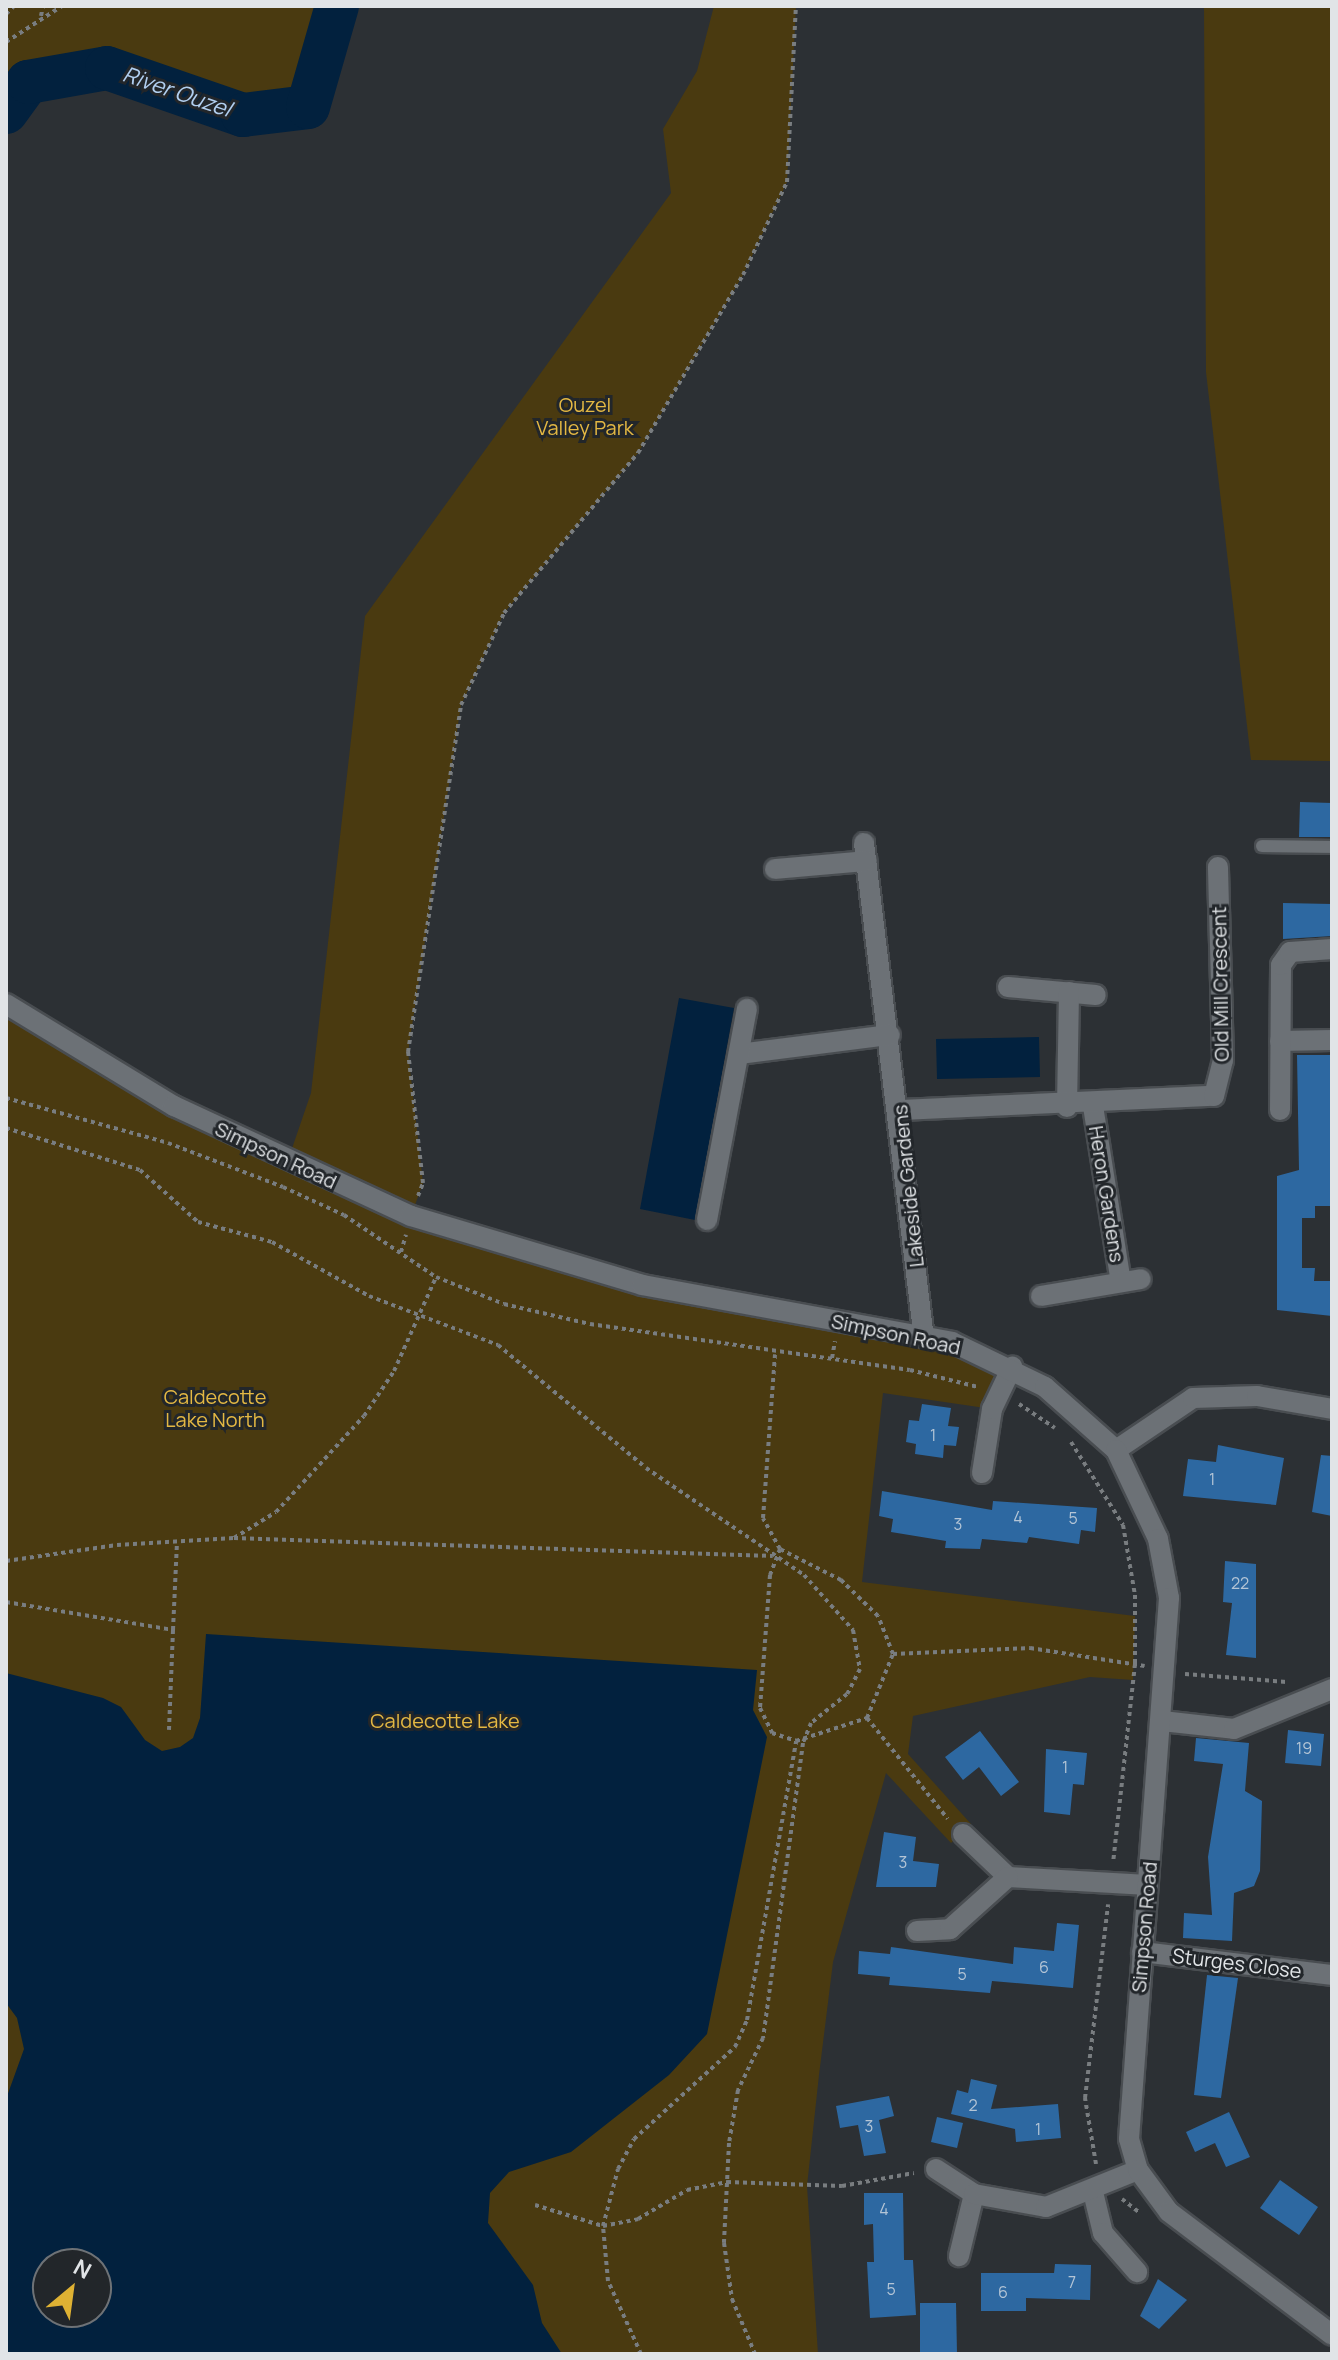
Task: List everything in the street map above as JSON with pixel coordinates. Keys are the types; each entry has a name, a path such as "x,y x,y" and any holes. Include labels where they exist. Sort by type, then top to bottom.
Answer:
{"street":[{"name":"Lakeside Gardens","path":"775,869 865,852 900,1110 924,1337"},
{"name":"Old Mill Crescent","path":"900,1110 1093,1106 1214,1096 1223,1060 1218,867"},
{"path":"1280,1110 1284,957 1297,950 1332,949"},
{"path":"1008,987 1096,995"},
{"path":"1067,1107 1069,992"},
{"name":"Simpson Road","path":"6,1004 174,1106 411,1216 642,1285 924,1337 1012,1367 1045,1387 1116,1450 1158,1539 1169,1598 1166,1672 1129,2139 1138,2170 1169,2212 1332,2335"},
{"path":"707,1220 747,1009"},
{"path":"739,1054 890,1035"},
{"path":"1280,1041 1332,1040"},
{"name":"Heron Gardens","path":"1041,1296 1131,1280 1093,1106"},
{"path":"982,1473 999,1393 1012,1367"},
{"path":"1116,1450 1193,1398 1257,1396 1332,1409"},
{"path":"1162,1721 1234,1729 1308,1694 1332,1689"},
{"path":"963,1834 1008,1877 1148,1885"},
{"path":"917,1931 950,1929 1008,1877"},
{"name":"Sturges Close","path":"1142,1952 1332,1975"},
{"path":"936,2169 974,2194 1046,2207 1138,2170"},
{"path":"1099,2188 1103,2233 1137,2272"},
{"path":"959,2256 974,2194"}],"lane":[{"path":"1262,846 1332,847"}],"path":[{"path":"6,14 14,6"},
{"path":"41,16 43,6"},
{"path":"6,42 41,16 62,6"},
{"path":"401,1252 423,1183 408,1052 461,705 504,613 638,453 743,275 787,182 796,6"},
{"path":"6,1098 168,1143 283,1187 344,1215 436,1277 504,1304 575,1321 775,1354 910,1370 999,1393 1068,1438 1123,1525 1135,1595 1135,1664 1085,2098 1088,2141 1099,2188 1152,2222"},
{"path":"6,1128 140,1170 198,1222 272,1242 419,1316 498,1345 646,1468 775,1556 839,1609 861,1651 860,1669 847,1694 811,1723 803,1743 763,2038 738,2090 727,2182 724,2243 732,2299 755,2354"},
{"path":"234,1538 276,1512 325,1465 394,1371 436,1277"},
{"path":"775,1354 763,1518 780,1549 841,1580 878,1616 893,1654 867,1718 803,1743 772,1733 760,1708 770,1575 780,1549"},
{"path":"6,1561 234,1538 775,1556"},
{"path":"169,1730 177,1542"},
{"path":"6,1602 173,1630"},
{"path":"893,1654 1030,1648 1135,1664 1166,1672 1287,1681 1308,1694"},
{"path":"867,1718 963,1834"},
{"path":"641,2354 608,2281 603,2226 634,2139 735,2047 747,2020 796,1741"},
{"path":"535,2205 603,2226 638,2219 687,2190 727,2182 842,2186 936,2169"}],"green space":[{"path":"6,6 337,6 308,107 243,115 107,68 28,82 6,112"},
{"name":"Caldecotte Lake","path":"714,6 796,6 787,182 743,275 638,453 504,613 461,705 408,1052 423,1183 411,1216 642,1285 952,1342 1012,1367 992,1409 883,1393 862,1582 1135,1616 1133,1680 1090,1677 913,1716 908,1754 971,1824 951,1843 886,1773 833,1962 819,2075 807,2186 818,2354 6,2354 6,1004 287,1163 311,1093 365,616 671,193 663,129 697,71"},
{"path":"1204,6 1332,6 1332,761 1251,760 1206,372"}],"water":[{"path":"679,998 734,1008 695,1220 640,1209"},
{"path":"1039,1037 1040,1077 937,1079 936,1039"},
{"name":"Caldecotte Lake","path":"206,1634 757,1670 753,1710 767,1737 707,2034 669,2075 571,2152 509,2172 490,2193 488,2223 533,2285 542,2323 562,2354 6,2354 6,2099 24,2049 17,2018 6,2003 6,1673 103,1698 121,1707 145,1740 162,1751 180,1747 193,1738 200,1718"}],"building":[{"path":"1300,802 1332,803 1332,837 1299,837"},
{"path":"1283,903 1332,904 1332,936 1283,939"},
{"path":"1297,1055 1332,1055 1332,1206 1315,1206 1315,1218 1302,1218 1302,1268 1315,1268 1314,1281 1332,1281 1332,1316 1277,1310 1277,1176 1299,1170"},
{"path":"922,1404 951,1408 948,1426 959,1427 956,1446 944,1445 943,1458 915,1454 916,1444 906,1442 909,1420 919,1421"},
{"path":"1218,1445 1284,1458 1276,1505 1183,1496 1188,1459 1216,1462"},
{"path":"1321,1455 1332,1456 1332,1516 1312,1512"},
{"path":"882,1491 992,1510 993,1501 1097,1508 1095,1532 1081,1530 1079,1544 1029,1537 1027,1543 982,1539 980,1549 945,1548 946,1541 891,1532 893,1519 879,1516"},
{"path":"1225,1561 1256,1564 1256,1658 1226,1655 1232,1603 1223,1602"},
{"path":"1288,1730 1324,1734 1321,1766 1285,1763"},
{"path":"980,1731 1019,1782 1001,1796 979,1767 963,1780 945,1757"},
{"path":"1196,1738 1249,1743 1245,1791 1262,1801 1260,1871 1254,1886 1234,1893 1232,1941 1183,1938 1184,1913 1212,1915 1208,1857 1223,1764 1194,1761"},
{"path":"1046,1749 1087,1753 1084,1785 1073,1784 1070,1815 1044,1812"},
{"path":"884,1832 916,1837 913,1861 939,1864 936,1887 876,1887"},
{"path":"1057,1923 1079,1925 1073,1988 992,1981 990,1993 889,1985 890,1977 858,1974 859,1951 890,1954 891,1947 1013,1964 1014,1947 1054,1951"},
{"path":"1207,1975 1238,1978 1221,2098 1194,2095"},
{"path":"971,2079 997,2085 991,2109 1058,2104 1061,2138 1016,2142 1015,2129 951,2114 957,2090 968,2093"},
{"path":"889,2096 894,2116 879,2120 886,2153 864,2156 858,2125 840,2128 836,2106"},
{"path":"1229,2112 1250,2157 1226,2167 1215,2143 1195,2152 1186,2132"},
{"path":"937,2117 963,2123 957,2148 931,2142"},
{"path":"1280,2180 1318,2207 1299,2235 1260,2208"},
{"path":"864,2193 903,2193 904,2260 913,2260 916,2315 870,2318 867,2262 874,2262 873,2224 864,2225"},
{"path":"1055,2264 1091,2265 1090,2300 1026,2298 1026,2311 981,2311 981,2273 1054,2273"},
{"path":"1158,2279 1187,2300 1159,2329 1140,2316"},
{"path":"920,2303 956,2303 957,2354 920,2354"}],"waterway":[{"name":"River Ouzel","path":"6,112 28,82 107,68 243,115 308,107 337,6"}],"park label":[{"name":"Ouzel Valley Park","path":"585,416"},
{"name":"Caldecotte Lake North","path":"215,1408"}]}
